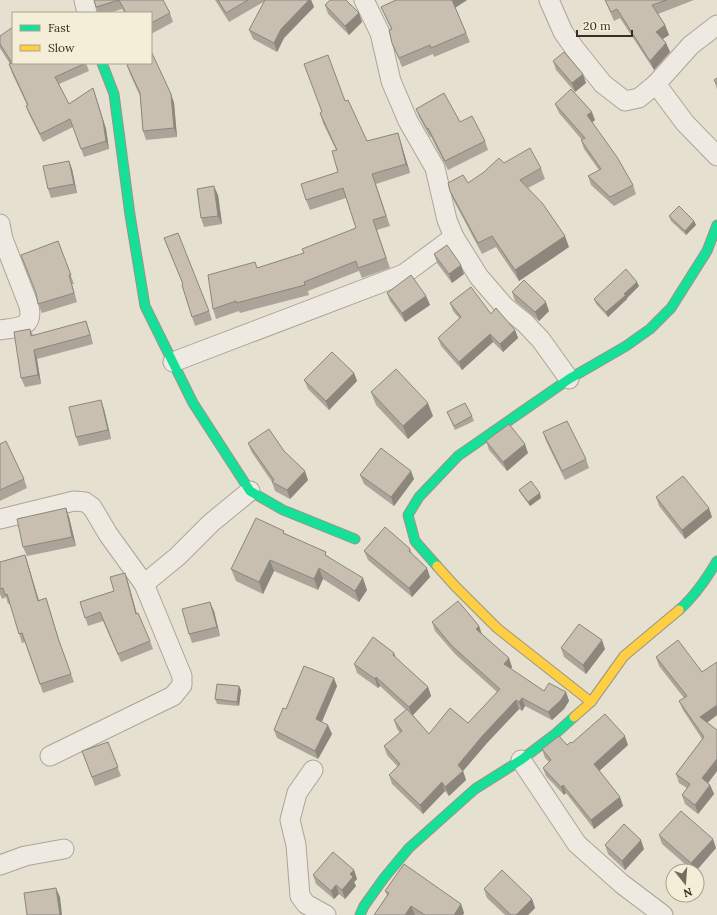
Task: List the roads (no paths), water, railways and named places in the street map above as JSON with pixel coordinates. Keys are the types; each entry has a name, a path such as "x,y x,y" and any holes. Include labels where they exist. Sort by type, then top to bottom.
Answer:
{"street":[{"path":"84,0 87,12"},
{"path":"364,0 380,33 391,81 408,121 435,168 448,220 454,237 479,277 505,307 525,323 541,340 569,379"},
{"path":"549,0 563,32 603,84 625,100 639,98 656,84 691,46 717,25"},
{"path":"102,64 114,94 130,215 145,306 192,403 250,491 283,510 355,539"},
{"path":"656,84 685,123 717,156"},
{"path":"0,224 3,239 29,306 31,315 29,321 25,325 0,330"},
{"path":"591,702 497,628 455,586 415,541 408,515 419,497 458,456 569,379 626,346 650,329 671,308 707,251 717,225"},
{"path":"173,362 404,274 454,237"},
{"path":"144,584 178,556 211,523 250,491"},
{"path":"0,519 74,501 85,502 92,507 108,534 144,584 182,676 182,685 173,696 50,756"},
{"path":"360,915 364,906 384,878 409,848 475,789 521,760 554,735 591,702 624,656 686,604 711,572 717,561"},
{"path":"521,760 577,844 622,884 663,915"},
{"path":"313,770 297,793 290,820 296,845 300,896 306,904 326,915"},
{"path":"0,865 25,856 64,849"}]}
